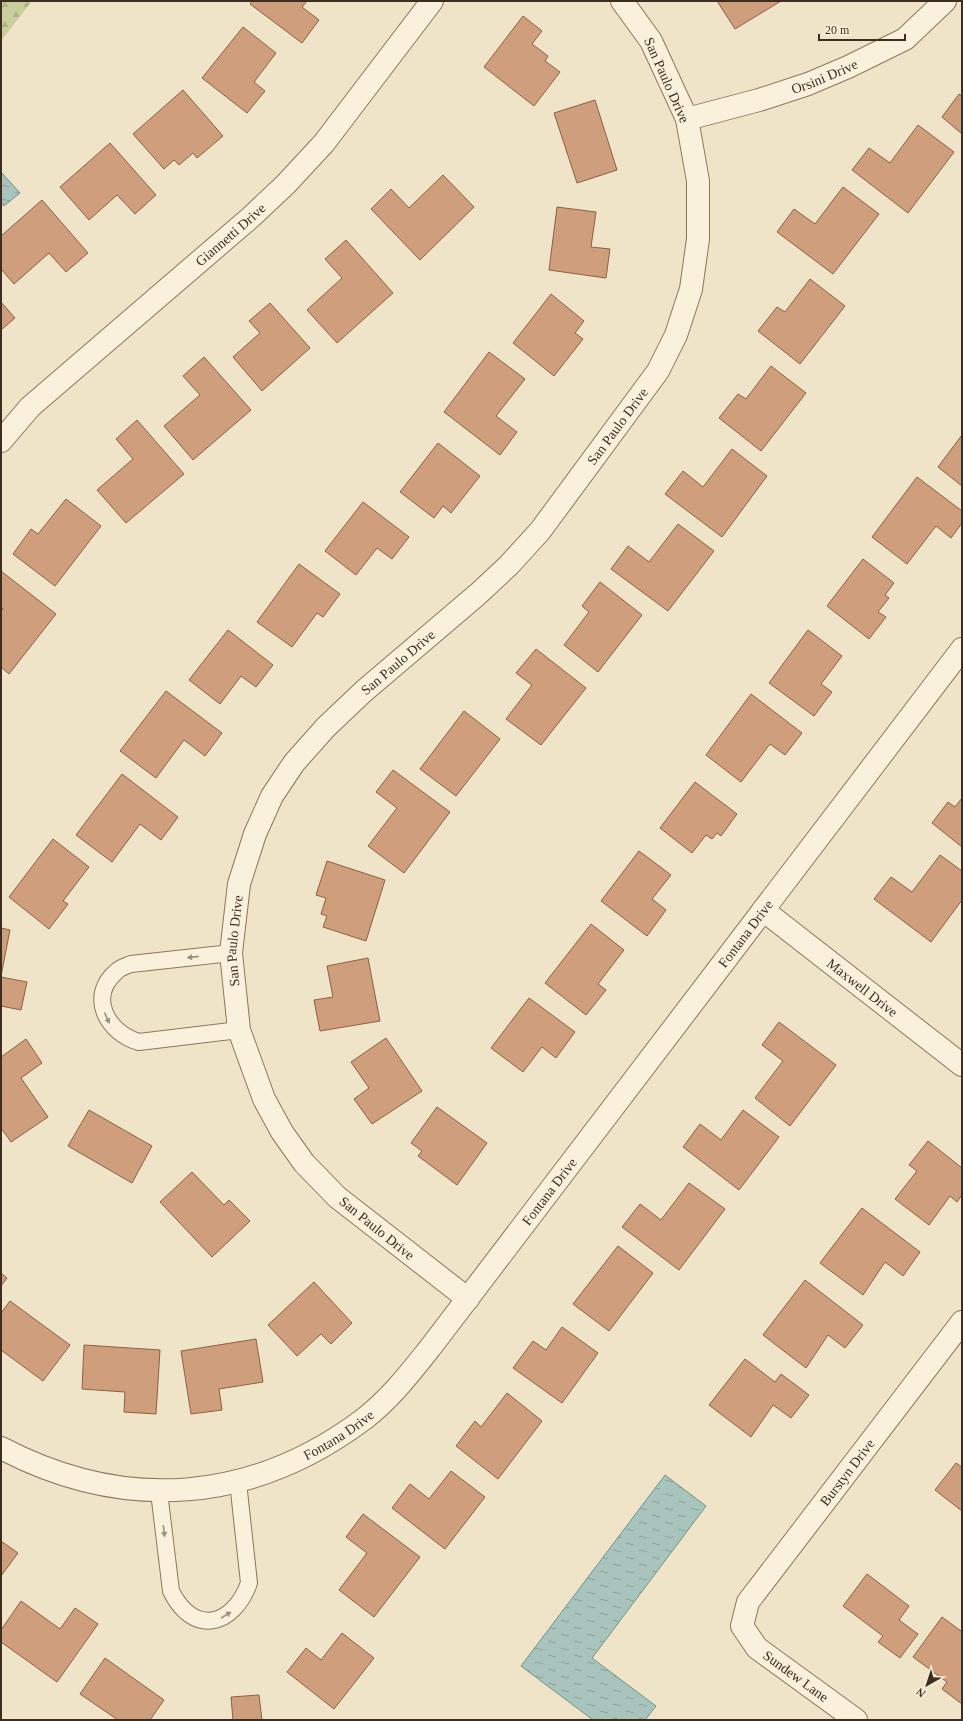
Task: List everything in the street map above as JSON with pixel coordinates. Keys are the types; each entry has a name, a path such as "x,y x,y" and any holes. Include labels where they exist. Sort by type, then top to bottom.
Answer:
{"street":[{"name":"Giannetti Drive","path":"1,441 30,407 251,217 286,184 324,143 432,1"},
{"name":"San Paulo Drive","path":"468,1300 337,1197 304,1163 282,1132 264,1099 240,1030 232,953 239,884 255,834 272,796 294,763 326,726 478,594 509,565 540,531 658,371 676,335 691,289 698,239 698,182 687,119 651,41 622,1"},
{"name":"Orsini Drive","path":"687,119 759,100 808,84 848,67 905,39 945,1"},
{"name":"Fontana Drive","path":"1,1448 34,1465 68,1477 98,1484 159,1492 199,1490 238,1482 304,1456 334,1440 365,1418 400,1385 468,1300 962,649"},
{"name":"Maxwell Drive","path":"763,910 962,1065"},
{"name":"Burstyn Drive","path":"742,1626 748,1602 962,1322"},
{"name":"Sundew Lane","path":"742,1626 757,1648 856,1720"}],"lane":[{"path":"232,953 131,964 117,970 106,984 102,1003 111,1026 126,1038 139,1042 240,1030"},
{"path":"159,1492 171,1591 178,1604 190,1615 216,1621 228,1615 236,1608 244,1597 249,1583 238,1482"}],"green space":[{"path":"1,1 32,1 1,41"}],"water":[{"path":"1,172 20,193 4,206 1,202"},
{"path":"665,1475 706,1506 592,1658 656,1706 645,1720 593,1720 521,1666"}],"building":[{"path":"252,1 307,1 302,7 319,20 302,43 250,4"},
{"path":"717,1 781,1 735,29"},
{"path":"523,16 542,31 532,44 548,56 545,61 560,72 534,106 484,67"},
{"path":"243,27 276,53 254,82 265,91 247,113 202,78"},
{"path":"183,90 223,136 197,158 193,153 179,165 174,160 164,169 133,134"},
{"path":"959,94 962,96 962,134 942,117"},
{"path":"595,100 617,170 577,183 554,113"},
{"path":"918,125 954,152 908,213 852,170 869,148 890,163"},
{"path":"110,143 156,195 135,214 117,195 89,220 60,187"},
{"path":"443,175 474,207 420,260 371,209 391,189 409,208"},
{"path":"843,187 879,214 833,274 777,232 794,209 815,224"},
{"path":"42,200 88,253 66,272 49,253 14,284 1,269 1,236"},
{"path":"557,207 596,212 591,247 610,249 606,278 549,270"},
{"path":"346,240 393,293 337,343 307,310 342,278 325,259"},
{"path":"810,279 845,306 800,364 758,331 777,307 785,312"},
{"path":"551,294 584,321 575,333 583,339 554,376 513,343"},
{"path":"1,302 15,318 1,330"},
{"path":"270,303 310,348 262,391 233,357 260,333 249,321"},
{"path":"489,352 525,379 496,416 517,432 500,455 444,412"},
{"path":"204,357 251,410 193,460 164,426 200,395 183,376"},
{"path":"771,366 806,393 761,451 719,418 738,394 746,399"},
{"path":"137,420 184,474 126,523 97,490 133,459 116,439"},
{"path":"962,435 962,486 938,467"},
{"path":"438,443 480,476 451,513 443,506 434,518 400,492"},
{"path":"732,449 767,476 722,537 665,494 683,471 703,487"},
{"path":"917,477 962,511 962,523 951,538 936,526 907,564 872,537"},
{"path":"66,499 101,526 55,586 13,554 31,529 38,534"},
{"path":"363,502 409,537 392,559 377,548 356,575 325,551"},
{"path":"678,524 714,551 668,611 611,569 628,546 649,562"},
{"path":"863,559 894,583 885,595 889,598 878,612 886,617 869,639 827,606"},
{"path":"299,564 340,594 323,617 317,613 292,647 257,622"},
{"path":"1,571 56,614 9,674 1,667 1,611 3,609 1,607"},
{"path":"600,582 642,615 598,672 564,645 589,612 582,606"},
{"path":"228,630 273,665 256,687 241,676 220,704 189,680"},
{"path":"808,630 842,656 821,684 832,692 814,716 769,683"},
{"path":"536,649 586,688 541,745 506,719 532,685 516,673"},
{"path":"166,691 222,733 205,756 184,740 156,778 120,751"},
{"path":"751,694 802,733 785,755 770,744 741,782 706,755"},
{"path":"464,711 500,739 456,796 420,769"},
{"path":"393,770 450,812 404,873 368,846 397,808 376,792"},
{"path":"122,774 178,817 161,840 140,824 112,862 76,835"},
{"path":"695,782 737,814 721,836 717,833 712,839 706,835 692,853 660,828"},
{"path":"962,798 962,847 932,823 948,802 955,807"},
{"path":"53,839 89,867 63,901 68,904 49,929 9,897"},
{"path":"639,851 671,875 652,899 666,910 647,936 601,901"},
{"path":"940,855 962,871 962,900 931,942 874,899 891,877 912,892"},
{"path":"327,861 385,880 366,941 323,927 327,916 321,914 326,898 316,895"},
{"path":"591,924 624,950 598,984 606,990 586,1015 545,983"},
{"path":"1,928 10,930 1,976"},
{"path":"368,958 380,1021 320,1031 314,1000 333,997 327,966"},
{"path":"1,977 27,982 21,1010 1,1006"},
{"path":"529,998 575,1032 556,1058 542,1047 523,1072 491,1048"},
{"path":"779,1022 836,1065 790,1126 755,1098 783,1061 762,1045"},
{"path":"386,1038 422,1091 372,1124 354,1099 369,1088 351,1062"},
{"path":"26,1039 42,1063 21,1078 48,1117 11,1142 1,1128 1,1057"},
{"path":"437,1107 487,1143 457,1185 418,1156 422,1151 411,1143"},
{"path":"89,1110 152,1146 132,1183 68,1146"},
{"path":"743,1110 779,1137 739,1190 683,1147 700,1124 721,1140"},
{"path":"928,1141 962,1168 962,1195 957,1202 950,1196 929,1225 895,1199 917,1171 909,1165"},
{"path":"192,1172 224,1205 229,1200 250,1221 212,1257 160,1202"},
{"path":"689,1183 725,1209 679,1270 622,1227 640,1204 661,1220"},
{"path":"862,1208 920,1252 903,1276 885,1262 863,1295 820,1263"},
{"path":"618,1246 653,1273 609,1331 573,1304"},
{"path":"1,1273 7,1278 1,1286"},
{"path":"805,1280 863,1325 845,1348 828,1335 806,1368 763,1335"},
{"path":"314,1282 352,1323 331,1344 321,1334 297,1356 268,1325"},
{"path":"10,1301 70,1345 43,1381 1,1350 1,1313"},
{"path":"562,1327 598,1353 562,1403 513,1368 533,1341 546,1350"},
{"path":"256,1339 263,1382 219,1389 222,1410 191,1414 181,1351"},
{"path":"84,1345 160,1350 156,1414 124,1412 125,1392 82,1389"},
{"path":"745,1359 775,1382 781,1374 809,1395 791,1418 773,1405 751,1437 709,1405"},
{"path":"507,1393 542,1421 498,1479 456,1446 475,1421 481,1427"},
{"path":"956,1463 962,1467 962,1511 935,1490"},
{"path":"451,1471 485,1497 445,1549 392,1508 410,1484 429,1499"},
{"path":"363,1514 420,1557 374,1617 339,1590 367,1553 346,1537"},
{"path":"1,1541 18,1553 1,1576"},
{"path":"867,1574 909,1606 899,1620 918,1634 900,1658 878,1642 883,1636 843,1606"},
{"path":"21,1601 60,1629 75,1608 98,1624 57,1682 1,1642 1,1630"},
{"path":"942,1617 961,1631 962,1630 962,1704 942,1689 947,1682 913,1657"},
{"path":"342,1633 374,1658 334,1709 287,1672 306,1648 321,1660"},
{"path":"105,1658 164,1700 150,1720 118,1720 80,1694"},
{"path":"259,1695 262,1720 233,1720 231,1697"}]}
